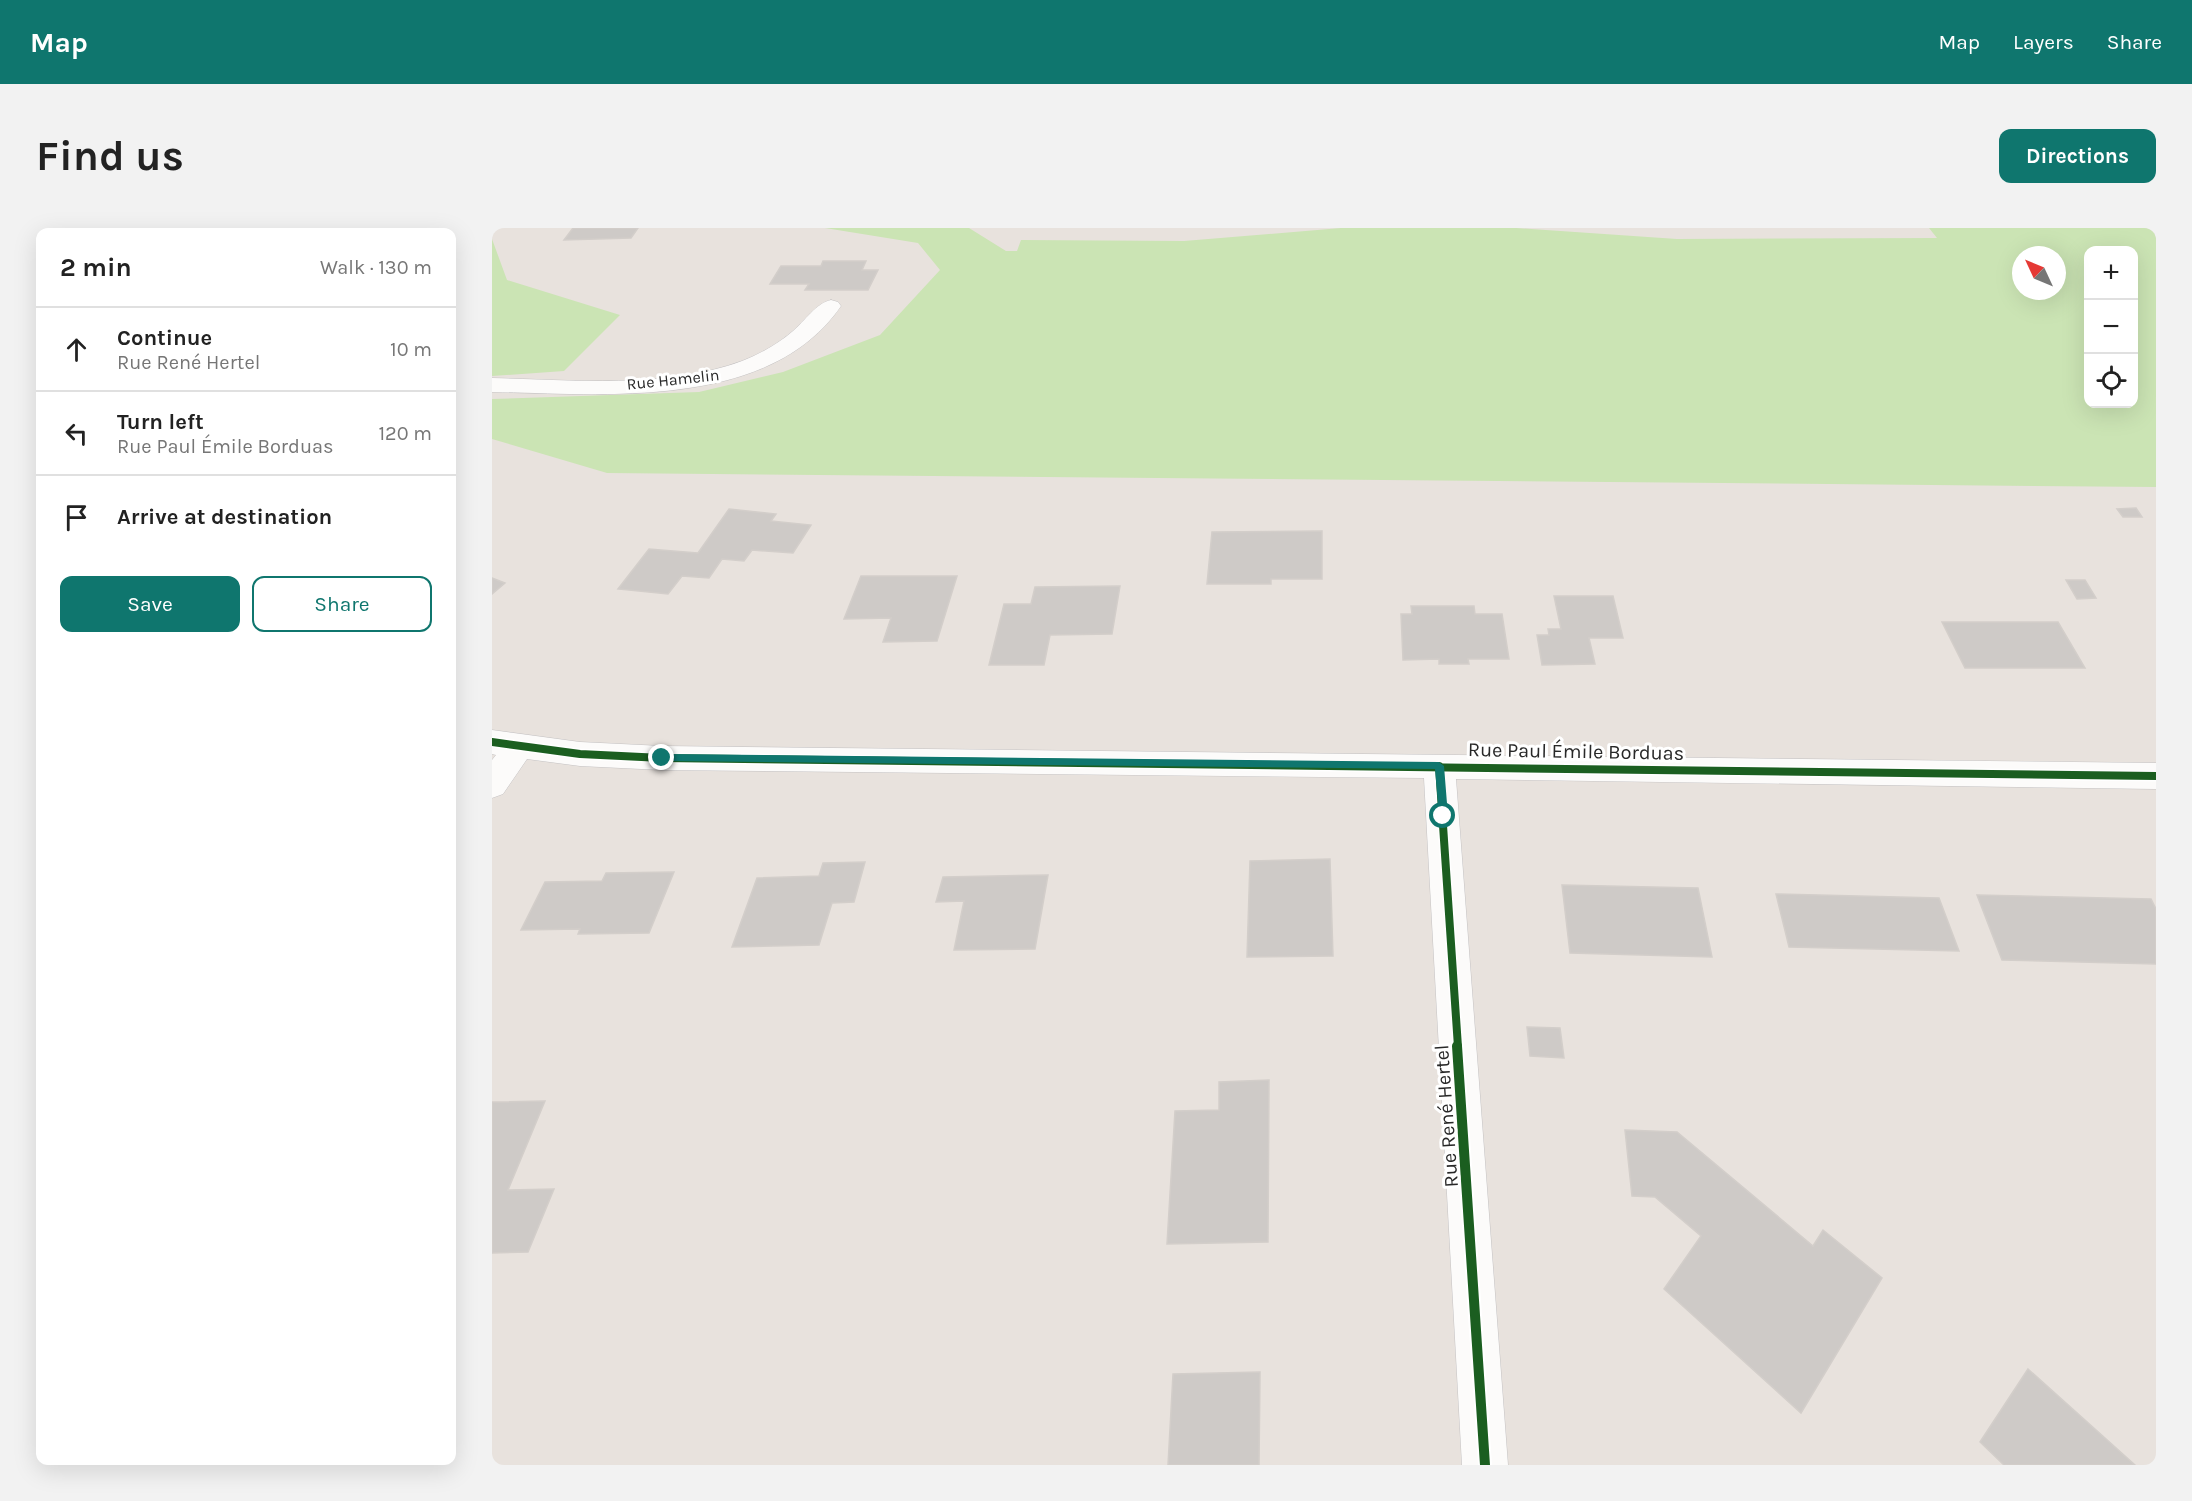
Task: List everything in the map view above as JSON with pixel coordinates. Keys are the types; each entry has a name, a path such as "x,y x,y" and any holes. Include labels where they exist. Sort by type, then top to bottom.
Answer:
{"street":[{"name":"Rue Hamelin","path":"492,385 612,385 716,377 748,367 778,352 805,334 831,306"},
{"name":"Rue Paul Émile Borduas","path":"505,744 580,754 674,758 2156,776"},
{"path":"492,785 505,744"},
{"name":"Rue René Hertel","path":"1439,766 1485,1465"}],"green space":[{"path":"825,228 969,228 1006,251 1017,251 1021,240 1184,241 1341,228 1516,228 1677,239 1937,238 1929,228 2156,228 2156,487 607,473 492,439 492,399 699,392 783,372 880,335 940,270 918,243"},
{"path":"492,239 507,280 620,315 564,371 492,376"}],"building":[{"path":"573,228 638,228 631,238 564,240"},
{"path":"823,261 866,261 862,270 878,270 868,290 805,290 809,284 770,284 781,266 821,266"},
{"path":"2136,508 2142,517 2123,517 2117,509"},
{"path":"729,509 776,514 771,521 811,525 793,553 752,550 744,561 722,559 709,578 682,576 668,594 618,589 649,549 698,553"},
{"path":"1322,531 1322,579 1271,579 1271,584 1207,584 1212,532"},
{"path":"861,576 957,576 937,641 883,642 891,618 844,619"},
{"path":"492,578 505,583 492,594"},
{"path":"2066,580 2085,580 2096,598 2077,599"},
{"path":"1120,586 1112,634 1050,635 1044,665 989,665 1004,604 1031,604 1035,587"},
{"path":"1554,596 1613,596 1623,638 1589,638 1595,664 1542,665 1537,635 1549,635 1548,629 1561,629"},
{"path":"1411,606 1474,606 1475,614 1502,614 1509,659 1468,659 1469,664 1439,664 1439,659 1403,660 1401,614 1412,614"},
{"path":"1942,622 2058,622 2085,668 1965,668"},
{"path":"1330,859 1333,956 1247,957 1250,861"},
{"path":"865,862 854,902 832,903 819,945 732,947 757,878 819,876 823,863"},
{"path":"674,872 649,933 578,934 580,929 521,930 545,882 602,881 606,873"},
{"path":"1048,875 1035,949 954,950 964,901 936,902 943,877"},
{"path":"1562,885 1698,888 1712,957 1570,953"},
{"path":"1776,894 1939,898 1959,951 1789,947"},
{"path":"1977,895 2151,899 2156,909 2156,964 2002,960"},
{"path":"1527,1027 1560,1028 1564,1058 1530,1056"},
{"path":"1269,1080 1268,1242 1167,1244 1175,1111 1219,1110 1219,1082"},
{"path":"545,1101 508,1190 554,1189 528,1252 492,1253 492,1102"},
{"path":"1625,1130 1677,1132 1813,1246 1823,1230 1882,1278 1801,1413 1664,1289 1701,1236 1655,1197 1632,1196"},
{"path":"2028,1369 2135,1465 2004,1465 1980,1442"},
{"path":"1260,1372 1259,1465 1168,1465 1173,1374"}],"cycle path":[{"path":"492,742 580,754 662,758 2156,776"},
{"path":"1439,766 1485,1465"}],"route":[{"path":"662,758 1439,766 1443,816"}]}
